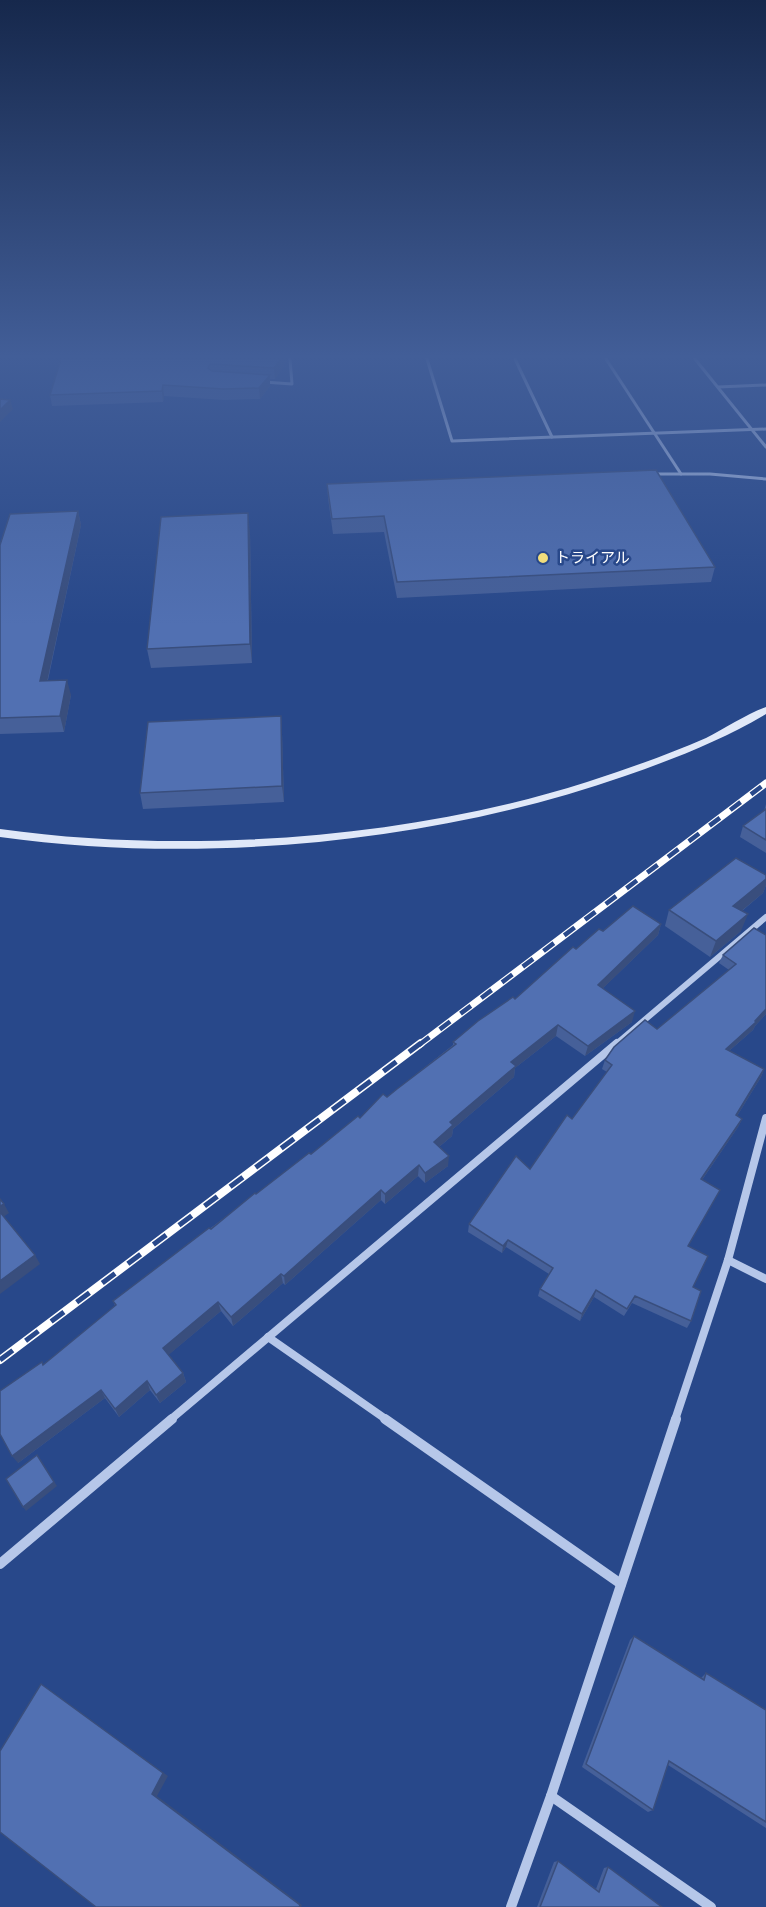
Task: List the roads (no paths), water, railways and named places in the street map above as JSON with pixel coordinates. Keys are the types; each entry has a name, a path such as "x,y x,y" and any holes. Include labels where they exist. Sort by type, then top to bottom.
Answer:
{"street":[{"path":"665,448 681,474"},
{"path":"645,475 710,474 766,479"},
{"path":"0,833 75,841 197,844 317,838 396,829 503,809 607,780 684,751 766,710"},
{"path":"0,1564 766,917"},
{"path":"511,1907 551,1796 728,1260 763,1137 766,1118"},
{"path":"728,1260 766,1279"},
{"path":"268,1337 621,1584"},
{"path":"551,1796 711,1907"}],"railway":[{"path":"419,1045 766,783"},
{"path":"0,1360 421,1043"}],"place":[{"name":"トライアル","path":"543,558"}]}
